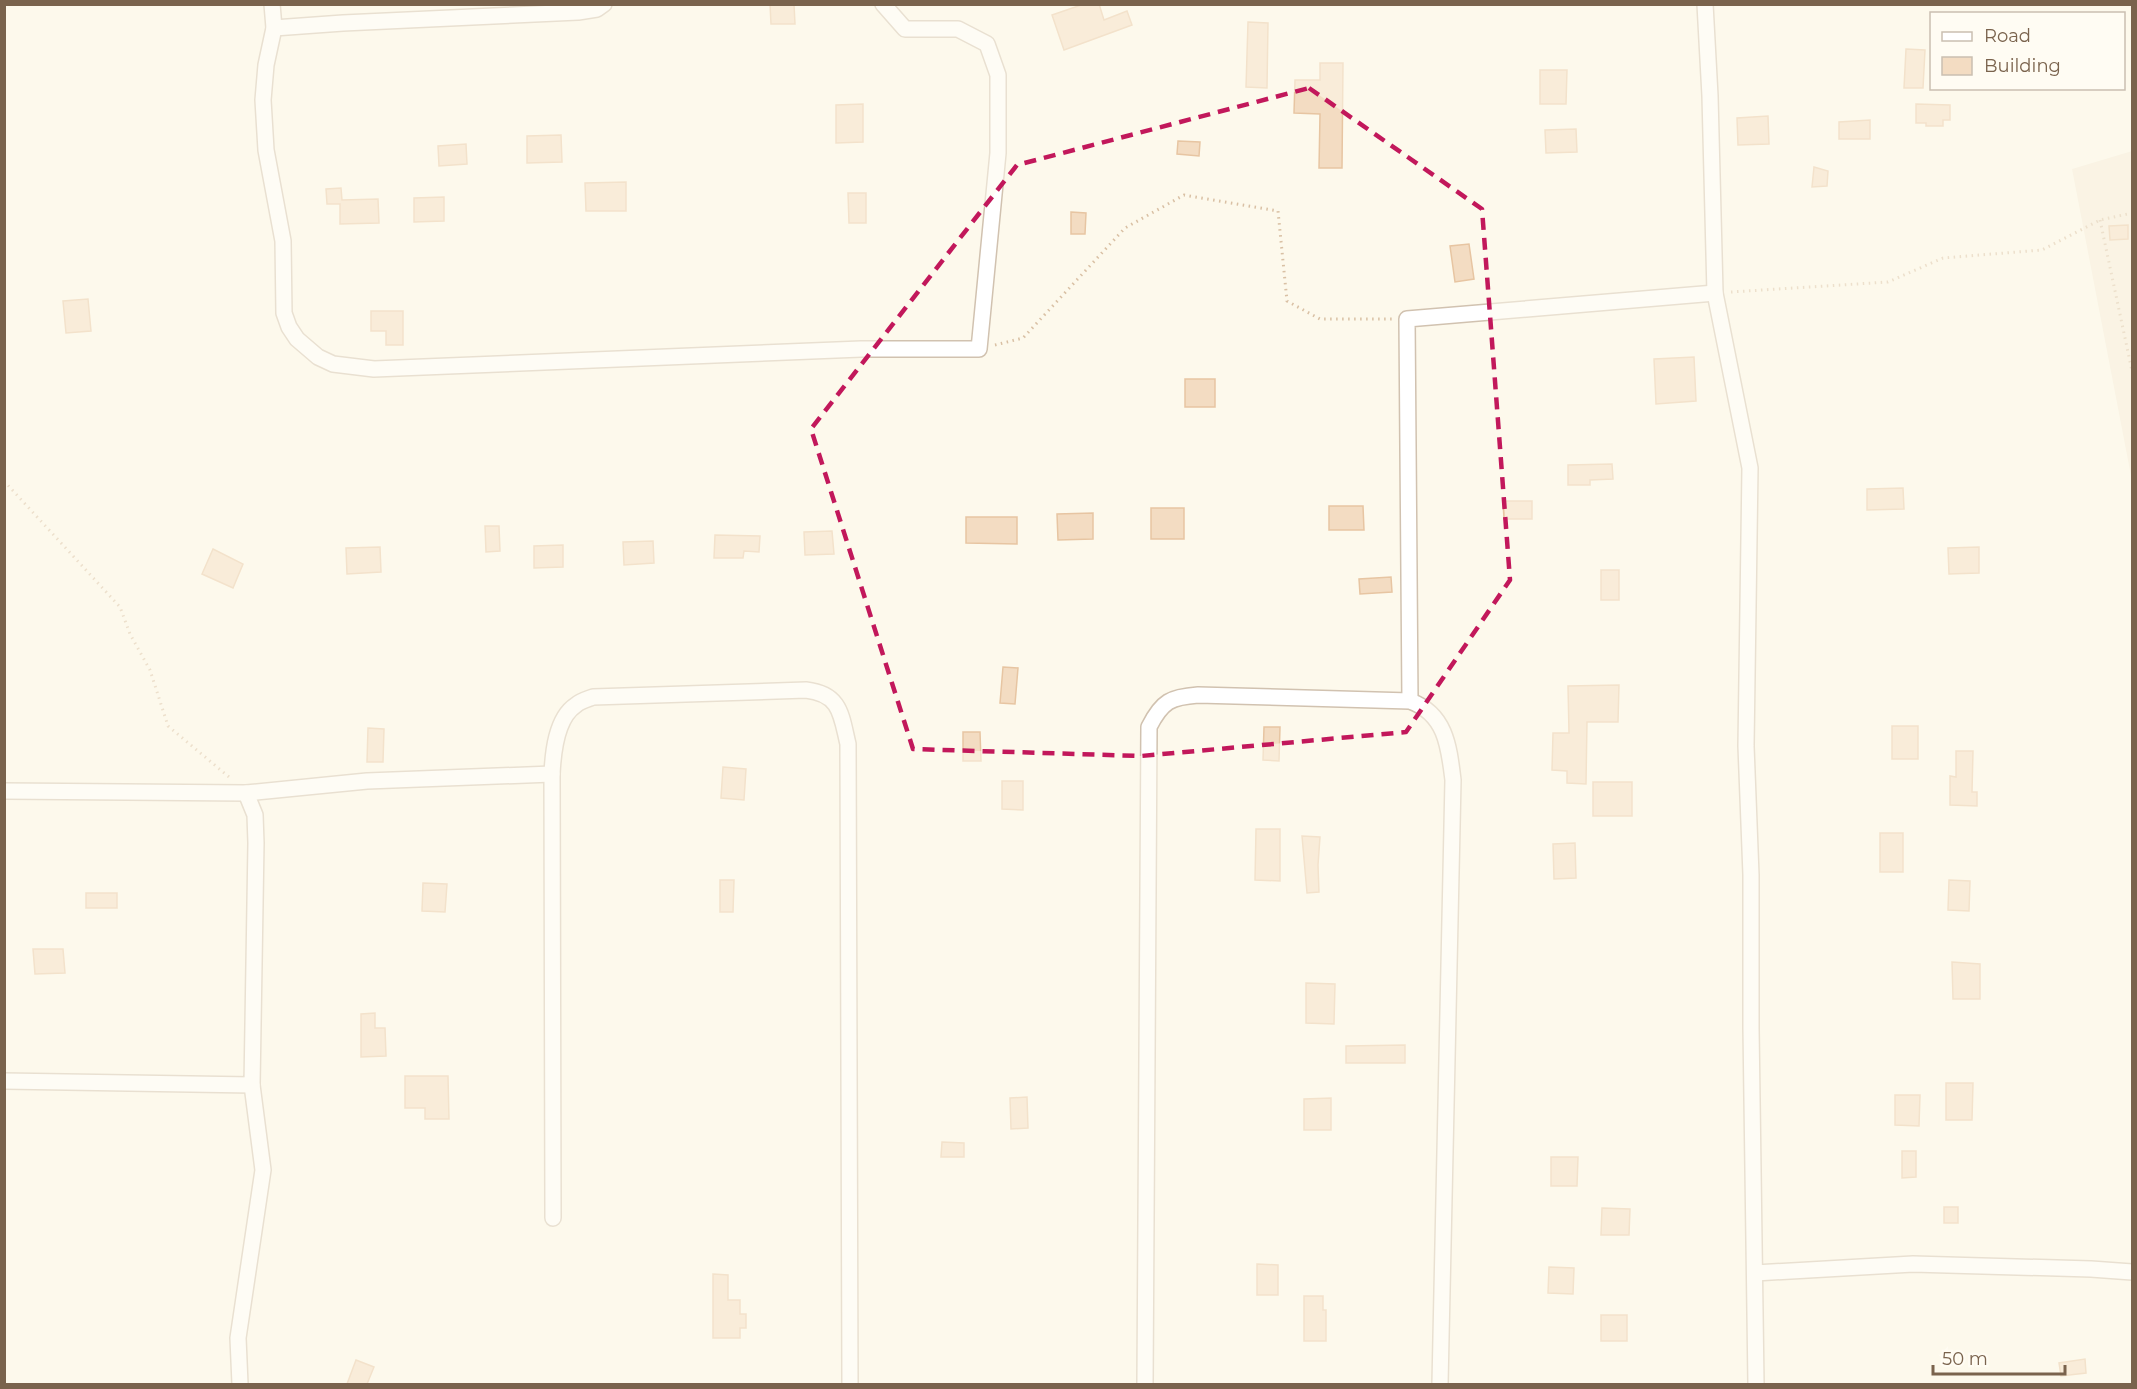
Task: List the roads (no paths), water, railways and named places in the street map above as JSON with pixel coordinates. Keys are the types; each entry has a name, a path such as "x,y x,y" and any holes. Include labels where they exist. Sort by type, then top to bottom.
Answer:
{"street":[{"path":"272,4 274,28 266,65 263,100 266,150 283,241 284,313 297,339 318,357 333,364 374,369 861,349 979,349 998,153 998,75 987,44 958,29 905,29 883,4"},
{"path":"274,28 578,12 597,9 604,4"},
{"path":"1705,4 1716,293 1750,468 1746,746 1751,875 1756,1384"},
{"path":"1410,701 1407,319 1716,293"},
{"path":"553,1218 552,774 558,736 566,715 576,704 593,697 806,690 823,692 834,701 843,721 848,744 850,1384"},
{"path":"1145,1384 1149,726 1157,711 1169,700 1182,696 1231,695 1410,701 1423,705 1436,717 1449,748 1453,780 1440,1384"},
{"path":"4,791 246,793 368,782 552,774"},
{"path":"240,1384 238,1338 263,1170 252,1085 255,815 246,793"},
{"path":"4,1081 252,1085"},
{"path":"1755,1273 1913,1264 2133,1272"}]}
